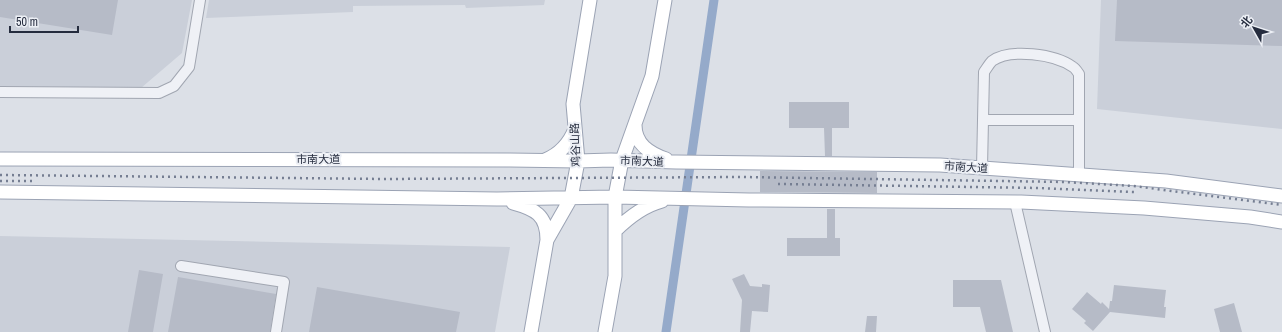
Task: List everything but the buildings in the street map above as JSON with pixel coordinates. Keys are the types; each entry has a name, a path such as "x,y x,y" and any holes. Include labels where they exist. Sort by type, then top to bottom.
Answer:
{"main road":[{"name":"鸡谷山路","path":"531,332 547,240 572,198 578,161 573,104 590,0"},
{"path":"605,332 615,276 615,197 622,160 652,76 665,0"},
{"path":"637,117 635,132 637,139 642,146 656,155 676,162"},
{"path":"544,160 552,157 566,145 575,129"},
{"name":"市南大道","path":"0,159 643,160 676,162 932,165 1166,181 1282,196"},
{"path":"0,192 497,199 615,197 735,200 1015,202 1144,208 1250,217 1282,222"},
{"path":"615,231 634,214 646,207 659,201 673,198"},
{"path":"497,199 528,207 536,211 545,224 547,240"}],"street":[{"path":"0,92 159,93 174,86 189,67 200,0"},
{"path":"982,168 984,72 991,62 1001,57 1020,54 1044,55 1073,67 1079,74 1079,175"},
{"path":"983,120 1079,120"},
{"path":"1015,202 1045,332"},
{"path":"181,266 284,282 276,332"}],"shaded area":[{"path":"0,0 192,0 182,53 141,88 0,86"},
{"path":"209,0 545,0 544,5 466,8 465,5 353,6 353,12 206,18"},
{"path":"1101,0 1282,0 1282,129 1097,109"},
{"path":"0,236 510,247 495,332 0,332"}],"waterway":[{"path":"666,332 714,0"}],"railway":[{"path":"0,175 385,179 742,177 1065,182 1133,186 1282,205"},
{"path":"0,181 36,181"},
{"path":"778,184 1039,188 1134,192"}]}
